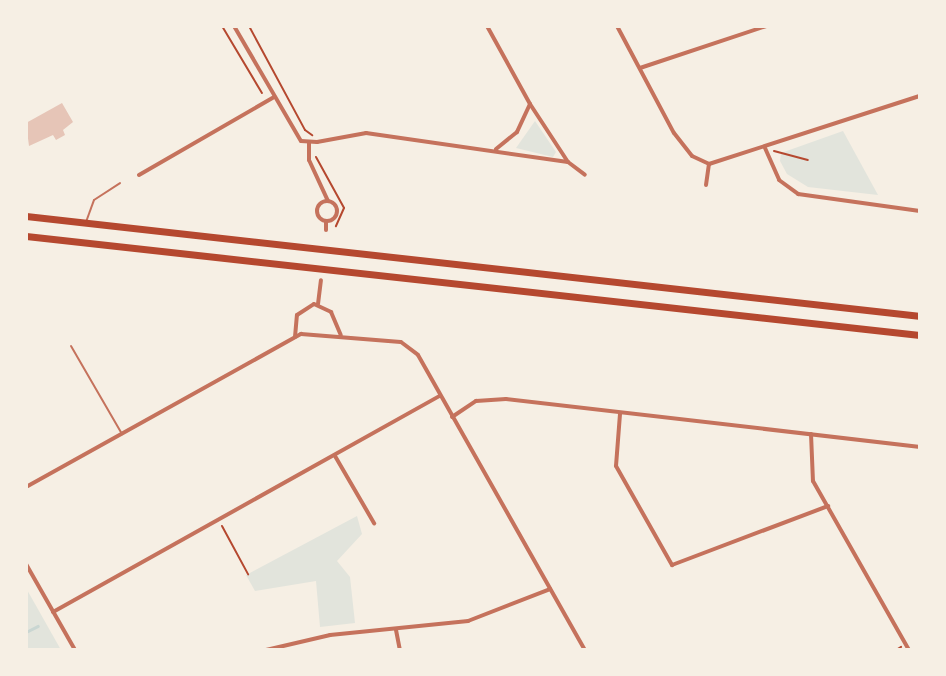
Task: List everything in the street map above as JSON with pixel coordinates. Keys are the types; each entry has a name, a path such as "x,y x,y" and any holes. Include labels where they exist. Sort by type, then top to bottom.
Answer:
{"highway":[{"path":"26,216 920,316"},
{"path":"26,236 920,334"}],"street":[{"path":"234,26 295,135 309,143 366,133 496,149 568,162"},
{"path":"487,26 530,104 568,162 585,175"},
{"path":"616,26 674,133 692,156 709,164 765,148 920,96"},
{"path":"640,68 766,26"},
{"path":"140,174 274,97"},
{"path":"496,149 517,132 530,104"},
{"path":"309,143 310,160 328,201 337,210 326,221"},
{"path":"765,148 779,180 798,194 920,211"},
{"path":"706,185 709,164"},
{"path":"326,230 326,221 317,210 328,201"},
{"path":"318,304 321,280"},
{"path":"318,304 331,312 341,335"},
{"path":"295,337 299,312 318,304"},
{"path":"26,487 295,337 314,332 410,346 584,650"},
{"path":"53,612 440,396"},
{"path":"452,417 476,402 506,399 620,414 920,447"},
{"path":"620,414 616,466 672,565 828,506"},
{"path":"812,434 810,473 908,650"},
{"path":"335,456 374,523"},
{"path":"26,564 75,650"},
{"path":"266,650 330,635 396,630 468,621 550,589"},
{"path":"396,630 400,650"}],"lane":[{"path":"86,223 90,204 120,183"},
{"path":"70,346 122,434"}],"path":[{"path":"222,26 262,93"},
{"path":"249,26 295,113 312,136"},
{"path":"765,148 808,160"},
{"path":"315,150 319,165 344,208 336,226"},
{"path":"219,521 248,574"}],"shaded area":[{"path":"535,121 556,152 553,157 516,148"},
{"path":"843,131 878,195 808,187 787,174 780,161 781,153"},
{"path":"357,516 362,534 337,561 350,577 355,623 320,627 316,581 255,591 246,575"},
{"path":"26,588 61,650 26,650"}],"building":[{"path":"62,103 73,122 63,130 65,135 56,140 53,135 29,146 26,123"}],"waterway":[{"path":"26,632 38,626"}]}
